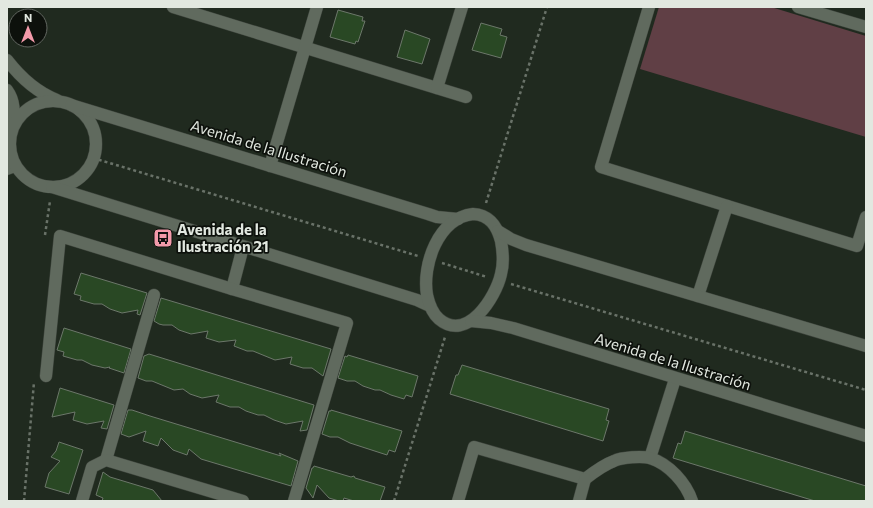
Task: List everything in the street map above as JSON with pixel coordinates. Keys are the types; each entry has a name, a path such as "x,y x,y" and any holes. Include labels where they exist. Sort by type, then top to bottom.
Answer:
{"street":[{"path":"173,7 466,97"},
{"path":"270,166 317,7"},
{"path":"438,88 462,7"},
{"path":"649,7 601,167 862,247 866,217"},
{"path":"798,7 866,27"},
{"name":"Avenida de la Ilustración","path":"7,60 25,80 48,96 437,217 458,219"},
{"path":"7,90 13,104 13,126 9,139 11,167 24,177 37,184 52,187 417,300 430,306"},
{"path":"13,126 20,116 29,108 40,102 52,100 68,103 83,113 92,125 96,139 95,154 89,167 79,178 66,185 52,187"},
{"path":"698,296 727,206"},
{"path":"449,325 439,320 430,306 426,283 429,259 443,233 458,219 469,215 482,215 491,221 498,231 511,239 526,245 866,346"},
{"path":"471,321 488,303 500,280 503,260 498,231"},
{"path":"46,376 60,236 347,323 294,501"},
{"path":"232,289 243,247"},
{"path":"106,460 154,295"},
{"name":"Avenida de la Ilustración","path":"449,325 459,325 471,321 491,323 513,328 866,436"},
{"path":"650,458 676,379"},
{"path":"458,501 474,447 585,479"},
{"path":"579,501 585,479 604,465 616,460 632,457 650,458 676,474 686,486 692,501"},
{"path":"82,501 92,467 106,460 243,501"}],"path":[{"path":"482,215 547,7"},
{"path":"93,158 866,390"},
{"path":"394,501 449,325"}],"shaded area":[{"path":"659,7 771,7 866,36 866,137 640,69"}],"building":[{"path":"338,10 363,17 362,21 365,21 358,42 356,41 355,44 330,37"},
{"path":"481,23 502,29 500,35 507,37 501,58 472,50"},
{"path":"405,30 430,39 422,64 397,57"},
{"path":"81,273 147,293 140,315 137,314 138,310 122,313 110,309 102,304 94,304 80,300 81,296 74,294"},
{"path":"161,298 331,349 323,376 312,368 303,368 290,364 292,357 275,360 253,351 247,351 234,346 236,340 219,342 206,338 208,331 191,334 179,330 172,325 159,324 154,321"},
{"path":"64,328 131,349 124,373 109,368 110,367 105,368 92,365 82,360 63,356 64,352 57,350"},
{"path":"149,354 314,405 307,430 300,431 303,421 286,424 264,415 258,415 246,411 239,407 230,407 216,402 219,395 202,398 190,394 183,389 174,390 152,381 146,381 138,378 144,356"},
{"path":"348,355 418,376 412,397 406,395 404,399 380,390 363,386 355,381 347,381 338,378 345,356 347,357"},
{"path":"462,365 609,409 606,420 609,421 603,441 450,394 456,375 458,375"},
{"path":"60,388 114,405 107,429 101,428 104,421 87,424 73,420 75,412 52,417"},
{"path":"128,410 281,456 279,453 298,461 291,486 201,459 189,449 187,455 173,450 161,438 158,446 143,441 146,431 129,437 121,434"},
{"path":"331,410 402,431 395,452 389,450 387,455 350,443 338,437 330,437 322,434 329,411"},
{"path":"685,431 866,486 866,501 815,501 673,458 678,443 681,444"},
{"path":"59,442 83,450 69,494 45,487 49,473 60,461 51,457 56,451"},
{"path":"314,466 351,477 354,476 355,478 385,487 380,501 354,501 344,498 343,501 339,501 329,498 317,485 313,498 306,488"},
{"path":"103,472 110,477 153,490 162,501 102,501 103,498 96,495"}],"place":[{"name":"Avenida de la Ilustración 21","path":"163,238"}]}
